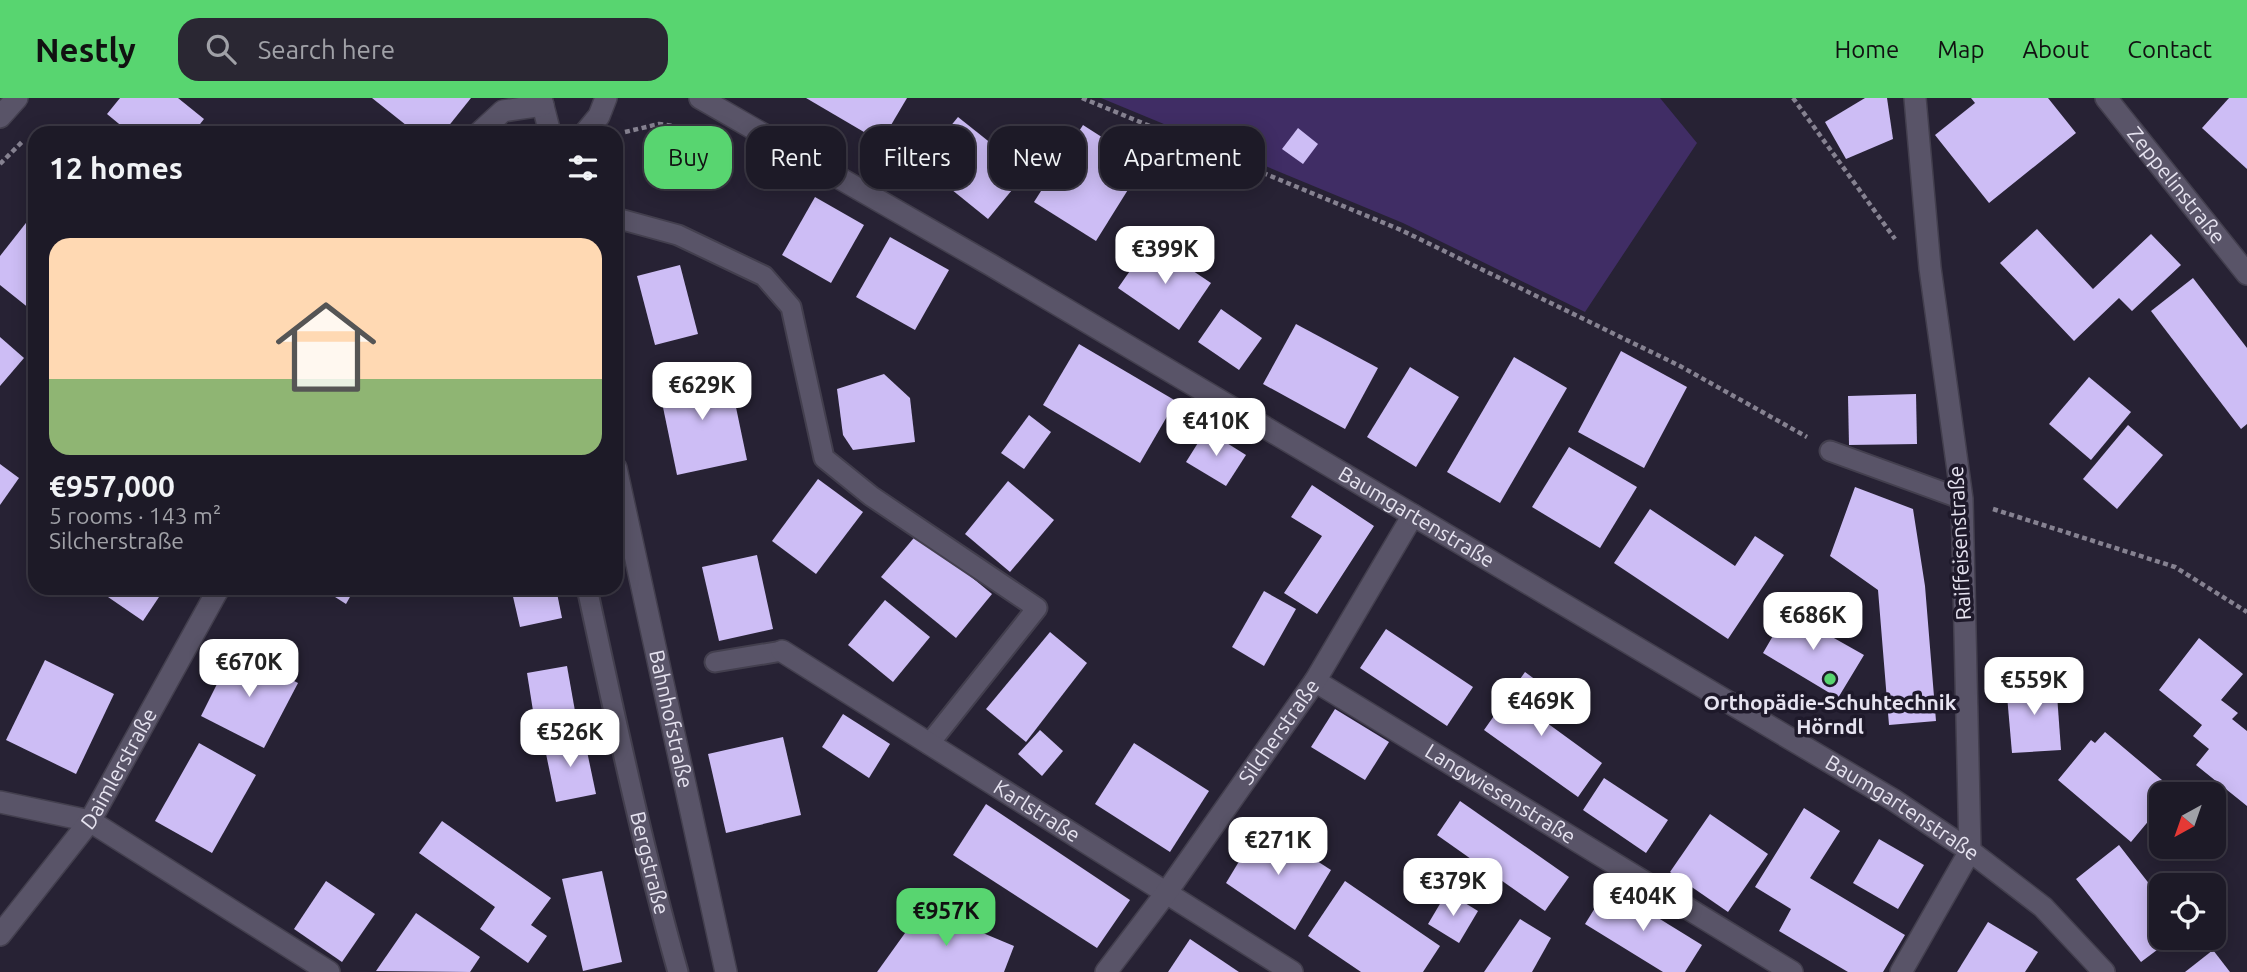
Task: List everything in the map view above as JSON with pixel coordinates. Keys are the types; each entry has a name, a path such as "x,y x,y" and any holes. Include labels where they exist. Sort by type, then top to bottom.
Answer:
{"street":[{"path":"0,117 17,98"},
{"path":"591,126 599,116 607,98"},
{"name":"Raiffeisenstraße","path":"1915,98 1930,268 1962,499 1970,851"},
{"name":"Zeppelinstraße","path":"2106,98 2247,274"},
{"path":"487,126 503,111 545,100 549,126"},
{"name":"Baumgartenstraße","path":"707,102 1892,799 1970,851 2043,907 2104,972"},
{"name":"Bahnhofstraße","path":"623,500 726,972"},
{"name":"Silcherstraße","path":"1106,972 1167,893 1315,681 1413,515"},
{"name":"Daimlerstraße","path":"0,936 90,821 215,595"},
{"name":"Karlstraße","path":"782,651 1292,972"},
{"name":"Langwiesenstraße","path":"1315,681 1792,972"},
{"path":"0,802 90,821 329,972"},
{"path":"1901,972 1970,851"}],"lane":[{"path":"623,220 678,235 764,276 791,306 824,458 871,496 1037,608 929,744"},
{"path":"1830,451 1962,499"},
{"name":"Bergstraße","path":"588,595 612,712 651,877 678,972"},
{"path":"715,662 782,651"}],"path":[{"path":"1082,98 1401,230 1680,366 1830,451"},
{"path":"1793,98 1903,250 1930,268"},
{"path":"623,134 628,130 659,124 687,128 699,134 707,102"},
{"path":"0,164 25,139"},
{"path":"1962,499 2175,567 2247,612"}],"shaded area":[{"path":"1101,98 1660,98 1697,143 1585,312 1403,223 1265,166 1265,126 1169,126"}],"building":[{"path":"120,98 178,98 204,119 198,126 122,126 107,114"},
{"path":"372,98 471,98 449,126 407,126"},
{"path":"806,98 907,98 890,126 860,126 860,130"},
{"path":"1865,98 1887,98 1893,139 1846,159 1825,122"},
{"path":"1971,98 2048,98 2076,133 1989,203 1935,135 1975,103"},
{"path":"2229,98 2247,98 2247,169 2202,128"},
{"path":"958,117 969,126 951,126"},
{"path":"1086,127 1100,136 1100,189 1128,189 1096,241 1034,202 1042,189 1086,189"},
{"path":"1298,128 1318,144 1303,164 1282,149"},
{"path":"975,131 989,142 989,189 1013,189 988,219 951,189 975,189"},
{"path":"815,197 864,225 831,283 782,255"},
{"path":"28,220 28,307 0,285 0,256"},
{"path":"2037,229 2093,289 2151,234 2181,265 2132,311 2119,298 2074,341 2000,263"},
{"path":"890,237 949,270 915,330 856,297"},
{"path":"1150,242 1211,283 1179,330 1118,288"},
{"path":"680,265 698,334 655,345 637,276"},
{"path":"2193,278 2247,348 2247,424 2241,429 2151,311"},
{"path":"1221,309 1262,338 1239,370 1198,342"},
{"path":"1296,324 1378,368 1345,429 1263,384"},
{"path":"0,337 24,358 0,386"},
{"path":"1079,344 1176,401 1140,463 1043,405"},
{"path":"1621,351 1687,387 1644,468 1578,432"},
{"path":"1514,357 1567,388 1500,503 1447,472"},
{"path":"1410,367 1459,397 1416,467 1367,437"},
{"path":"728,369 747,460 677,475 658,383"},
{"path":"884,374 910,398 915,442 853,450 843,435 837,389"},
{"path":"2089,377 2131,412 2091,460 2049,424"},
{"path":"1916,394 1917,444 1849,445 1848,396"},
{"path":"1029,415 1051,432 1024,469 1001,453"},
{"path":"2128,425 2163,455 2117,509 2083,479"},
{"path":"1206,430 1246,455 1226,486 1186,462"},
{"path":"1569,447 1637,487 1600,548 1532,507"},
{"path":"0,464 19,478 0,505"},
{"path":"818,479 863,512 816,574 772,541"},
{"path":"1008,481 1054,520 1010,572 965,534"},
{"path":"1312,485 1374,526 1317,614 1284,593 1322,536 1291,517"},
{"path":"1855,487 1913,509 1925,586 1936,721 1889,725 1878,590 1830,556"},
{"path":"1650,509 1735,566 1755,536 1784,555 1728,639 1614,563"},
{"path":"918,533 992,594 956,638 881,577"},
{"path":"757,555 773,629 719,641 702,567"},
{"path":"1264,591 1296,609 1264,666 1232,647"},
{"path":"109,595 160,595 143,621 108,597"},
{"path":"332,595 351,595 346,604"},
{"path":"513,595 557,595 562,618 520,627"},
{"path":"885,600 930,637 893,682 848,645"},
{"path":"1807,606 1825,617 1818,629 1864,655 1838,698 1763,653 1788,610 1800,617"},
{"path":"1386,629 1473,687 1447,726 1360,668"},
{"path":"1050,632 1087,663 1026,742 986,709"},
{"path":"2199,638 2243,674 2221,700 2238,713 2232,719 2247,731 2247,806 2226,789 2226,782 2217,782 2196,765 2209,749 2193,736 2202,725 2159,690"},
{"path":"234,650 298,683 264,748 201,716"},
{"path":"45,660 114,694 76,774 6,740"},
{"path":"567,666 575,711 534,717 527,673"},
{"path":"1525,672 1548,689 1532,712 1602,763 1578,797 1484,730"},
{"path":"2056,681 2061,750 2012,753 2006,684"},
{"path":"1335,709 1389,742 1365,780 1311,747"},
{"path":"843,714 890,744 869,778 822,747"},
{"path":"1040,730 1063,751 1042,776 1018,754"},
{"path":"2105,732 2164,782 2149,782 2149,820 2131,842 2058,780 2091,740 2095,743"},
{"path":"584,737 596,794 556,802 544,744"},
{"path":"783,737 801,815 726,833 708,754"},
{"path":"199,743 256,775 212,853 155,821"},
{"path":"1134,743 1209,791 1170,852 1095,804"},
{"path":"1604,778 1668,820 1646,853 1583,810"},
{"path":"1460,801 1569,877 1545,911 1437,835"},
{"path":"986,804 1130,900 1097,948 953,855"},
{"path":"1804,808 1840,831 1810,878 1905,935 1883,972 1848,972 1779,931 1791,909 1755,887"},
{"path":"1710,814 1768,854 1728,912 1670,872"},
{"path":"442,821 551,898 531,925 547,936 528,963 480,929 495,907 419,853"},
{"path":"1261,825 1331,870 1295,930 1226,883"},
{"path":"1879,839 1924,865 1898,909 1853,883"},
{"path":"2119,845 2149,884 2149,950 2157,950 2141,962 2076,879"},
{"path":"602,871 622,962 583,971 562,879"},
{"path":"326,881 375,914 342,962 294,929"},
{"path":"1345,881 1440,946 1423,972 1361,972 1308,936"},
{"path":"1608,887 1702,945 1685,972 1663,972 1585,924"},
{"path":"1447,892 1478,911 1459,943 1428,924"},
{"path":"923,908 1014,946 1004,972 877,972"},
{"path":"416,913 480,957 470,972 376,971"},
{"path":"1520,919 1551,938 1532,972 1484,972"},
{"path":"1988,922 2038,952 2025,972 1957,972"},
{"path":"1190,939 1239,972 1168,972"},
{"path":"2213,950 2230,972 2185,972"}],"place":[{"name":"Orthopädie-Schuhtechnik Hörndl","path":"1830,679"}]}
